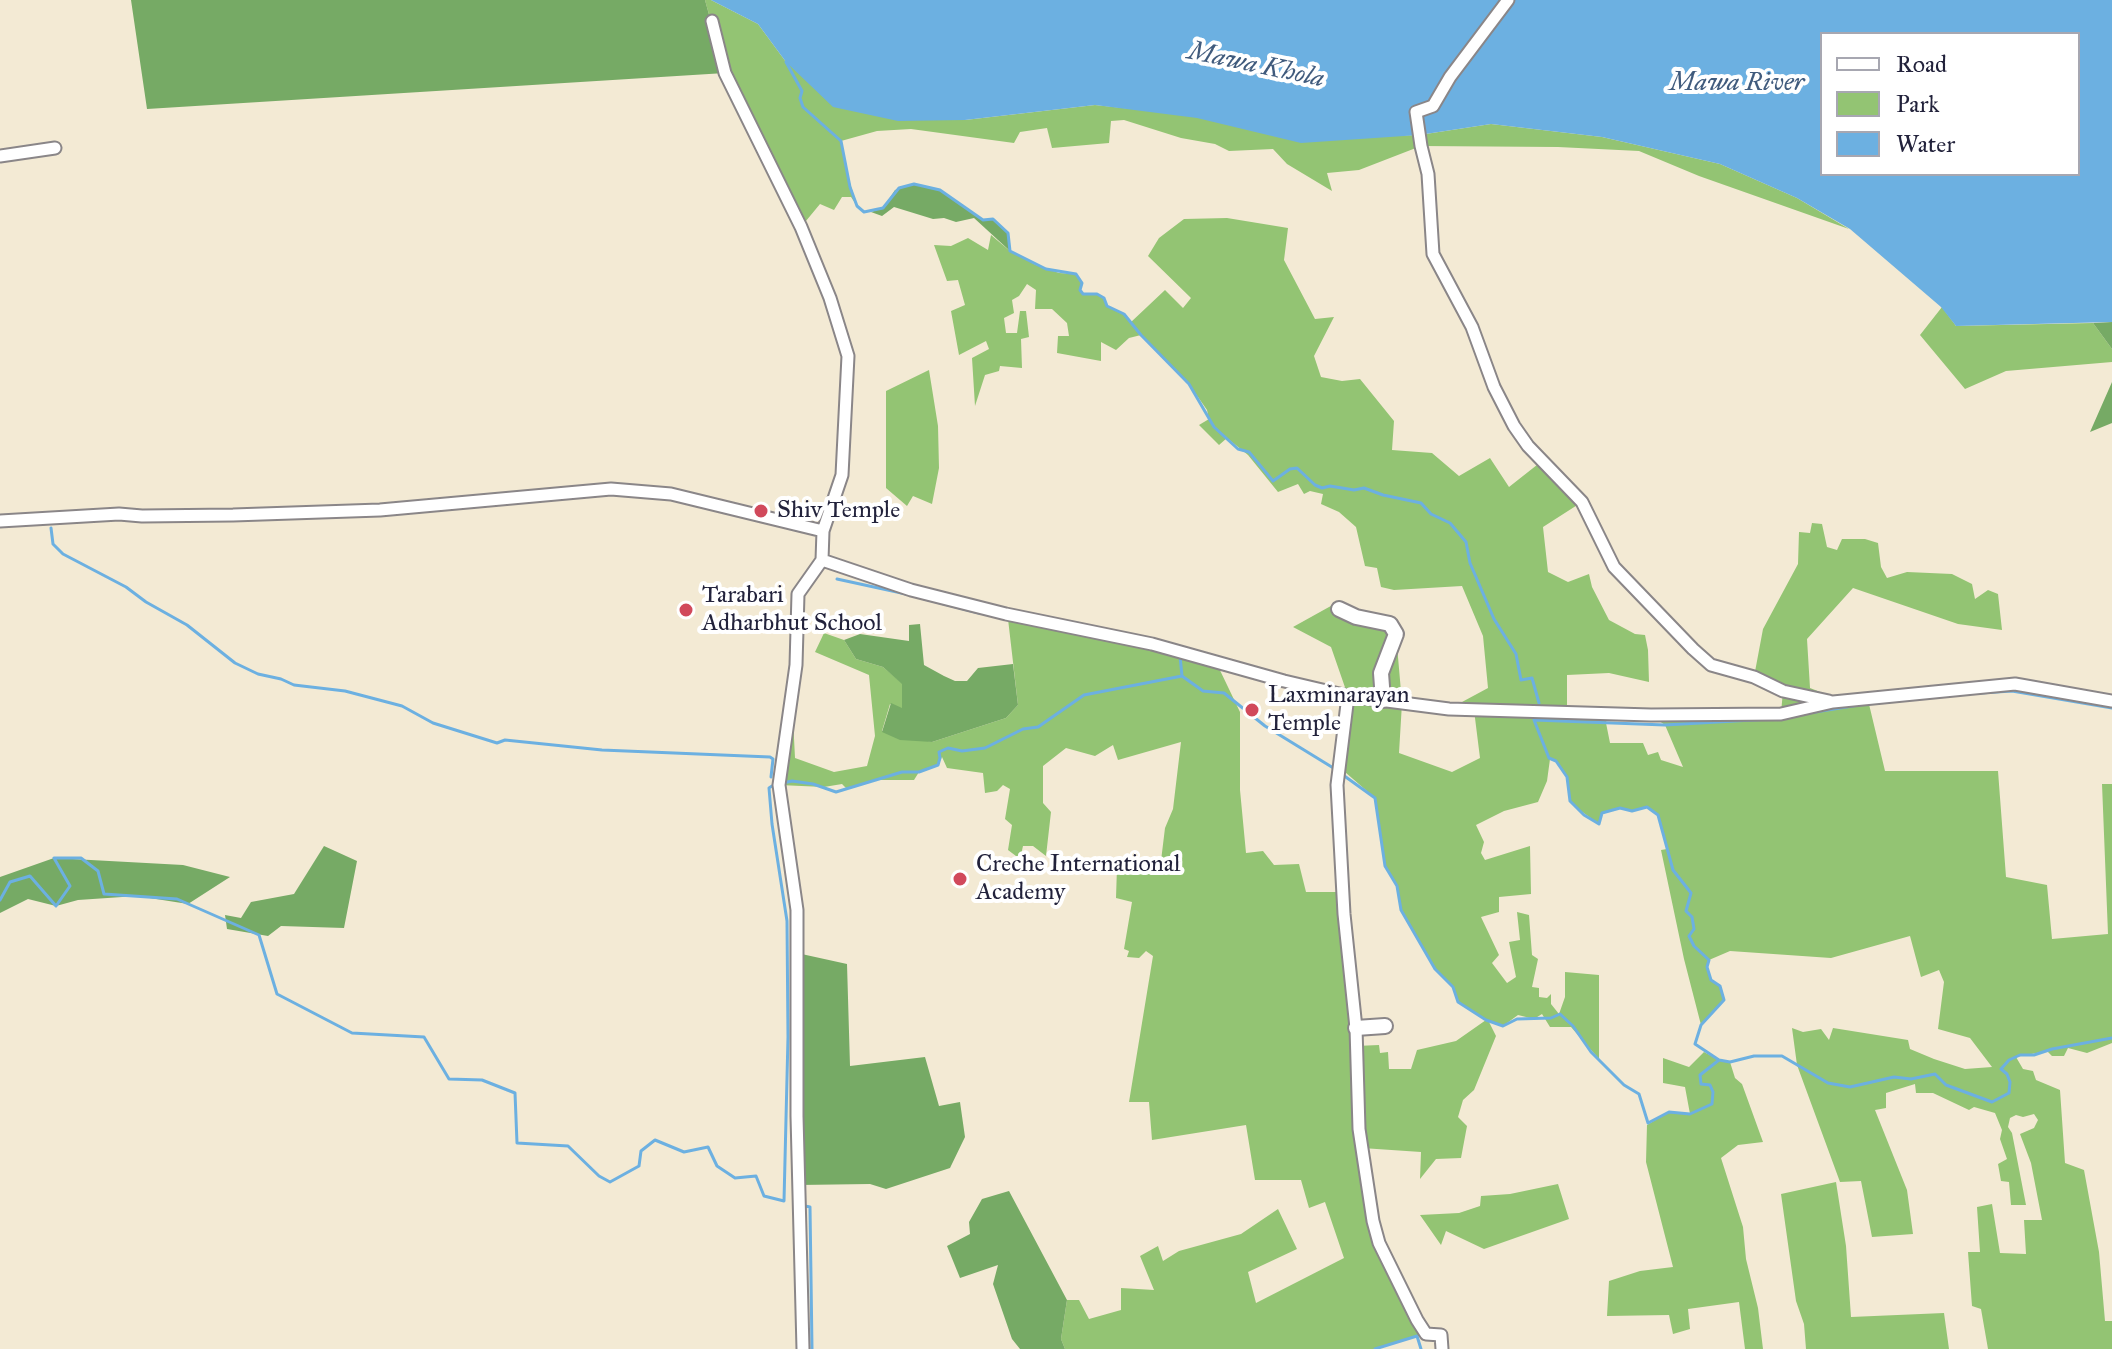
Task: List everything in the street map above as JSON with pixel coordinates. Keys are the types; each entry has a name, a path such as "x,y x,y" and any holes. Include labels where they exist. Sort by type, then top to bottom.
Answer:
{"street":[{"path":"1508,0 1450,77 1433,106 1416,112 1428,174 1433,254 1472,327 1494,387 1521,436 1582,502 1614,567 1693,649 1711,665 1754,677 1783,691 1833,702"},
{"path":"712,21 725,73 801,227 830,298 848,356 842,475 823,531 822,560 798,594 796,665 779,785 797,910 797,1116 803,1349"},
{"path":"0,156 55,148"},
{"path":"0,521 120,514 233,515 380,510 611,489 671,494 823,531"},
{"path":"822,560 911,590 1006,614 1152,644 1284,681 1348,696 1449,709 1651,715 1781,714 1833,702 2015,684 2112,701"},
{"path":"1339,609 1356,617 1390,624 1396,634 1381,673 1383,700"},
{"path":"1348,696 1337,785 1344,914 1356,1028 1359,1129 1379,1243 1417,1320 1426,1334 1441,1335 1442,1349"},
{"path":"1356,1028 1385,1026"}],"green space":[{"path":"131,0 705,0 725,73 147,109"},
{"path":"705,0 711,0 758,24 786,62 965,120 1095,105 1386,136 1419,135 1491,124 1602,137 1720,164 1797,198 1849,229 1699,176 1639,151 1421,146 1359,170 1327,173 1332,191 1287,164 1273,149 1229,151 1215,144 1181,138 1124,120 1111,121 1109,143 1052,148 1047,128 1020,132 1014,143 911,129 877,131 841,141 857,206 851,197 842,197 834,210 820,204 801,227 725,73"},
{"path":"914,184 940,190 983,220 993,219 1008,233 1010,251 974,218 956,222 944,218 933,219 894,207 882,216 871,212 883,208 895,190"},
{"path":"1227,218 1288,228 1284,260 1315,319 1334,317 1314,356 1321,377 1342,381 1360,379 1394,421 1392,450 1432,453 1459,476 1490,458 1509,487 1542,461 1582,502 1543,527 1548,572 1568,582 1589,574 1592,587 1609,620 1635,634 1645,635 1648,650 1649,682 1609,673 1567,675 1567,711 1608,713 1606,723 1610,743 1643,743 1648,755 1658,752 1661,760 1683,767 1665,725 1651,715 1781,713 1783,691 1754,677 1763,629 1798,564 1799,532 1810,533 1812,523 1822,524 1827,547 1837,550 1842,539 1865,539 1878,543 1881,567 1887,578 1907,572 1952,574 1972,584 1975,599 1988,590 1998,594 2002,630 1958,624 1853,588 1807,639 1810,688 1843,701 1868,700 1885,771 1998,771 2006,877 2047,885 2052,939 2108,934 2102,784 2112,784 2112,1043 2087,1053 2068,1048 2064,1056 2052,1056 2047,1051 2016,1057 2023,1069 2033,1071 2036,1080 2060,1090 2065,1163 2084,1170 2099,1252 2105,1321 2112,1321 2112,1349 1988,1349 1981,1309 1972,1306 1968,1252 1980,1252 1977,1207 1992,1204 2000,1253 2026,1254 2024,1220 2042,1220 2031,1163 2020,1134 2034,1128 2038,1120 2034,1114 2010,1118 2008,1127 2012,1133 2026,1205 2011,1205 2009,1182 2001,1181 1998,1164 2007,1159 2000,1139 2002,1130 1995,1113 1974,1107 1969,1110 1933,1093 1916,1093 1915,1084 1886,1093 1886,1108 1875,1110 1907,1190 1913,1234 1872,1237 1861,1181 1840,1182 1797,1065 1792,1028 1803,1032 1821,1029 1829,1040 1833,1028 1908,1040 1910,1049 1965,1069 1992,1067 1970,1038 1938,1029 1944,982 1939,970 1921,977 1910,936 1831,958 1730,951 1709,960 1707,967 1711,980 1720,986 1724,1000 1701,1025 1661,850 1667,849 1658,815 1647,807 1632,811 1620,808 1602,813 1599,824 1570,801 1567,777 1556,761 1550,759 1547,781 1538,802 1504,811 1476,825 1484,842 1481,853 1485,860 1530,846 1531,894 1499,897 1499,912 1481,917 1499,955 1492,963 1507,983 1516,977 1509,942 1520,940 1517,912 1529,915 1532,955 1538,959 1532,987 1539,988 1539,997 1547,998 1551,994 1551,1004 1559,1014 1565,997 1565,972 1599,975 1599,1059 1571,1027 1550,1027 1542,1014 1534,1019 1518,1015 1503,1026 1488,1020 1496,1036 1474,1090 1463,1100 1458,1117 1467,1126 1461,1158 1436,1159 1420,1179 1421,1152 1362,1148 1373,1221 1426,1334 1375,1349 1065,1349 1061,1339 1067,1300 1079,1300 1089,1319 1121,1310 1121,1288 1154,1290 1140,1256 1158,1246 1163,1261 1179,1251 1241,1234 1278,1209 1297,1249 1248,1272 1256,1303 1344,1258 1325,1202 1309,1208 1301,1180 1255,1180 1246,1125 1152,1140 1149,1102 1129,1102 1153,956 1146,951 1139,958 1127,957 1129,951 1124,949 1132,902 1116,898 1117,867 1128,865 1136,874 1160,869 1165,828 1173,809 1181,742 1118,760 1113,745 1095,756 1066,748 1043,766 1043,803 1051,812 1046,856 1033,846 1023,846 1020,859 1008,850 1012,825 1005,819 1010,789 1003,785 997,791 985,793 983,773 947,768 942,757 938,765 919,772 914,780 876,780 847,789 842,784 824,787 779,785 792,698 795,758 834,772 867,766 875,736 869,675 815,652 824,633 844,640 856,659 883,667 903,684 902,709 890,704 882,731 932,742 1006,718 1018,705 1008,619 1216,662 1240,712 1240,790 1246,853 1263,851 1274,865 1299,864 1306,892 1343,892 1356,1046 1379,1045 1380,1053 1388,1052 1389,1069 1411,1069 1417,1050 1456,1041 1486,1020 1458,1002 1453,987 1435,969 1401,910 1397,886 1385,866 1375,798 1338,766 1348,696 1331,647 1293,627 1338,602 1339,609 1396,634 1402,703 1399,753 1452,772 1480,758 1474,710 1449,709 1488,688 1483,636 1462,586 1394,590 1381,587 1377,568 1365,566 1356,527 1339,512 1321,504 1323,494 1310,491 1304,494 1298,484 1278,492 1248,455 1227,438 1219,445 1199,425 1209,419 1207,410 1189,384 1141,335 1129,338 1116,350 1101,342 1101,361 1057,353 1058,336 1069,336 1067,323 1052,309 1035,309 1036,290 1027,284 1012,300 1014,313 1004,318 1006,333 1017,333 1020,311 1026,311 1029,337 1021,339 1022,368 1000,366 999,371 985,375 975,406 972,358 989,349 986,341 959,355 951,311 965,305 958,280 947,281 934,245 951,246 968,238 988,250 991,235 1010,251 1036,265 1059,273 1076,274 1082,283 1080,290 1083,294 1097,294 1104,298 1108,306 1124,314 1130,323 1165,290 1183,308 1191,298 1148,256 1159,238 1184,219"},
{"path":"1942,307 1956,326 2093,323 2112,349 2112,362 2006,371 1965,389 1920,335"},
{"path":"2112,322 2112,349 2093,323"},
{"path":"929,370 938,426 939,468 932,504 913,496 907,506 886,488 886,391"},
{"path":"2112,382 2112,423 2090,432"},
{"path":"920,624 924,665 955,681 967,681 978,668 1013,664 1018,705 1006,718 932,742 900,740 882,732 891,703 902,708 902,684 883,667 856,659 844,640 860,634 909,641 909,625"},
{"path":"324,846 357,861 344,928 281,926 268,936 227,929 225,915 241,918 251,902 294,894"},
{"path":"54,858 183,865 230,877 188,904 137,896 78,900 56,906 28,899 0,913 0,877"},
{"path":"797,953 847,964 850,1066 925,1057 939,1106 960,1102 965,1137 950,1168 886,1189 870,1184 799,1185"},
{"path":"1704,1052 1730,1062 1735,1078 1742,1084 1763,1142 1738,1145 1721,1158 1743,1227 1763,1349 1745,1349 1739,1302 1688,1309 1690,1329 1673,1334 1669,1315 1607,1316 1609,1281 1640,1271 1673,1267 1646,1162 1647,1125 1669,1112 1690,1114 1685,1087 1663,1083 1663,1058 1689,1067"},
{"path":"1836,1182 1846,1246 1851,1317 1944,1313 1949,1349 1806,1349 1781,1194"},
{"path":"1558,1184 1569,1219 1484,1249 1446,1231 1441,1245 1420,1215 1459,1213 1480,1206 1481,1196 1510,1194"},
{"path":"1009,1191 1067,1300 1061,1339 1065,1349 1020,1349 1012,1339 993,1284 998,1265 960,1278 947,1246 970,1234 969,1222 982,1199"}],"water":[{"name":"Mawa River","path":"711,0 2112,0 2112,322 1956,326 1941,307 1850,229 1797,198 1720,164 1602,137 1491,124 1419,135 1301,143 1197,118 1095,105 965,120 898,121 833,107 786,62 758,24"}],"waterway":[{"path":"786,62 802,91 800,98 803,107 841,141 850,187 857,206 864,212 883,208 899,188 914,184 940,190 983,220 993,219 1008,233 1010,251 1046,269 1076,274 1082,283 1080,290 1083,294 1097,294 1104,298 1107,306 1124,314 1189,384 1214,427 1238,449 1249,452 1273,481 1290,469 1297,468 1322,488 1364,488 1421,503 1431,514 1450,523 1466,542 1470,563 1494,619 1516,654 1521,680 1532,678 1539,703"},
{"path":"51,528 53,544 63,554 126,587 187,625 235,663 258,674 294,685 345,691 402,706 433,723 497,743 505,740 602,750 770,757 773,759 771,777"},
{"path":"837,579 906,594"},
{"path":"921,598 979,613"},
{"path":"1180,656 1182,676"},
{"path":"783,783 813,784 836,792 902,772 919,772 938,765 939,752 948,748 962,751 985,748 1023,729 1038,727 1084,695 1182,676 1203,691 1224,693 1265,726 1335,769"},
{"path":"1980,693 2012,691 2112,708"},
{"path":"1809,713 1865,704"},
{"path":"1719,1060 1695,1044 1701,1025 1724,1000 1720,986 1711,980 1707,967 1709,960 1694,946 1689,936 1694,929 1692,917 1686,911 1691,893 1673,870 1658,815 1647,807 1632,811 1620,808 1602,813 1599,824 1584,815 1570,801 1567,777 1556,761 1549,758 1534,720 1665,725 1770,719"},
{"path":"1343,775 1375,798 1385,866 1397,886 1401,910 1435,969 1453,987 1458,1002 1486,1020 1503,1026 1517,1019 1551,1018 1560,1014 1573,1026 1591,1052 1624,1085 1639,1094 1648,1123 1669,1112 1690,1114 1712,1104 1713,1092 1710,1085 1701,1084 1700,1075 1719,1060 1730,1062 1754,1056 1782,1056 1828,1083 1850,1087 1894,1077 1911,1079 1935,1074 1946,1085 1992,1102 2009,1093 2010,1082 2001,1069 2009,1060 2020,1055 2034,1055 2112,1038"},
{"path":"0,900 10,882 30,876 56,906 70,886 54,858 81,858 98,871 104,894 177,899 259,935 277,994 352,1033 424,1037 449,1079 482,1080 515,1093 517,1143 568,1146 599,1176 610,1182 639,1166 641,1151 655,1140 684,1152 708,1147 717,1166 735,1178 756,1176 764,1196 784,1201 787,921 772,824 769,788 772,786"},
{"path":"805,1206 810,1207 812,1349"},
{"path":"1375,1349 1417,1336 1421,1349"}],"place":[{"name":"Shiv Temple","path":"761,511"},
{"name":"Tarabari Adharbhut School","path":"686,610"},
{"name":"Laxminarayan Temple","path":"1252,710"},
{"name":"Creche International Academy","path":"960,879"}],"water label":[{"name":"Mawa Khola","path":"1256,66"}]}
